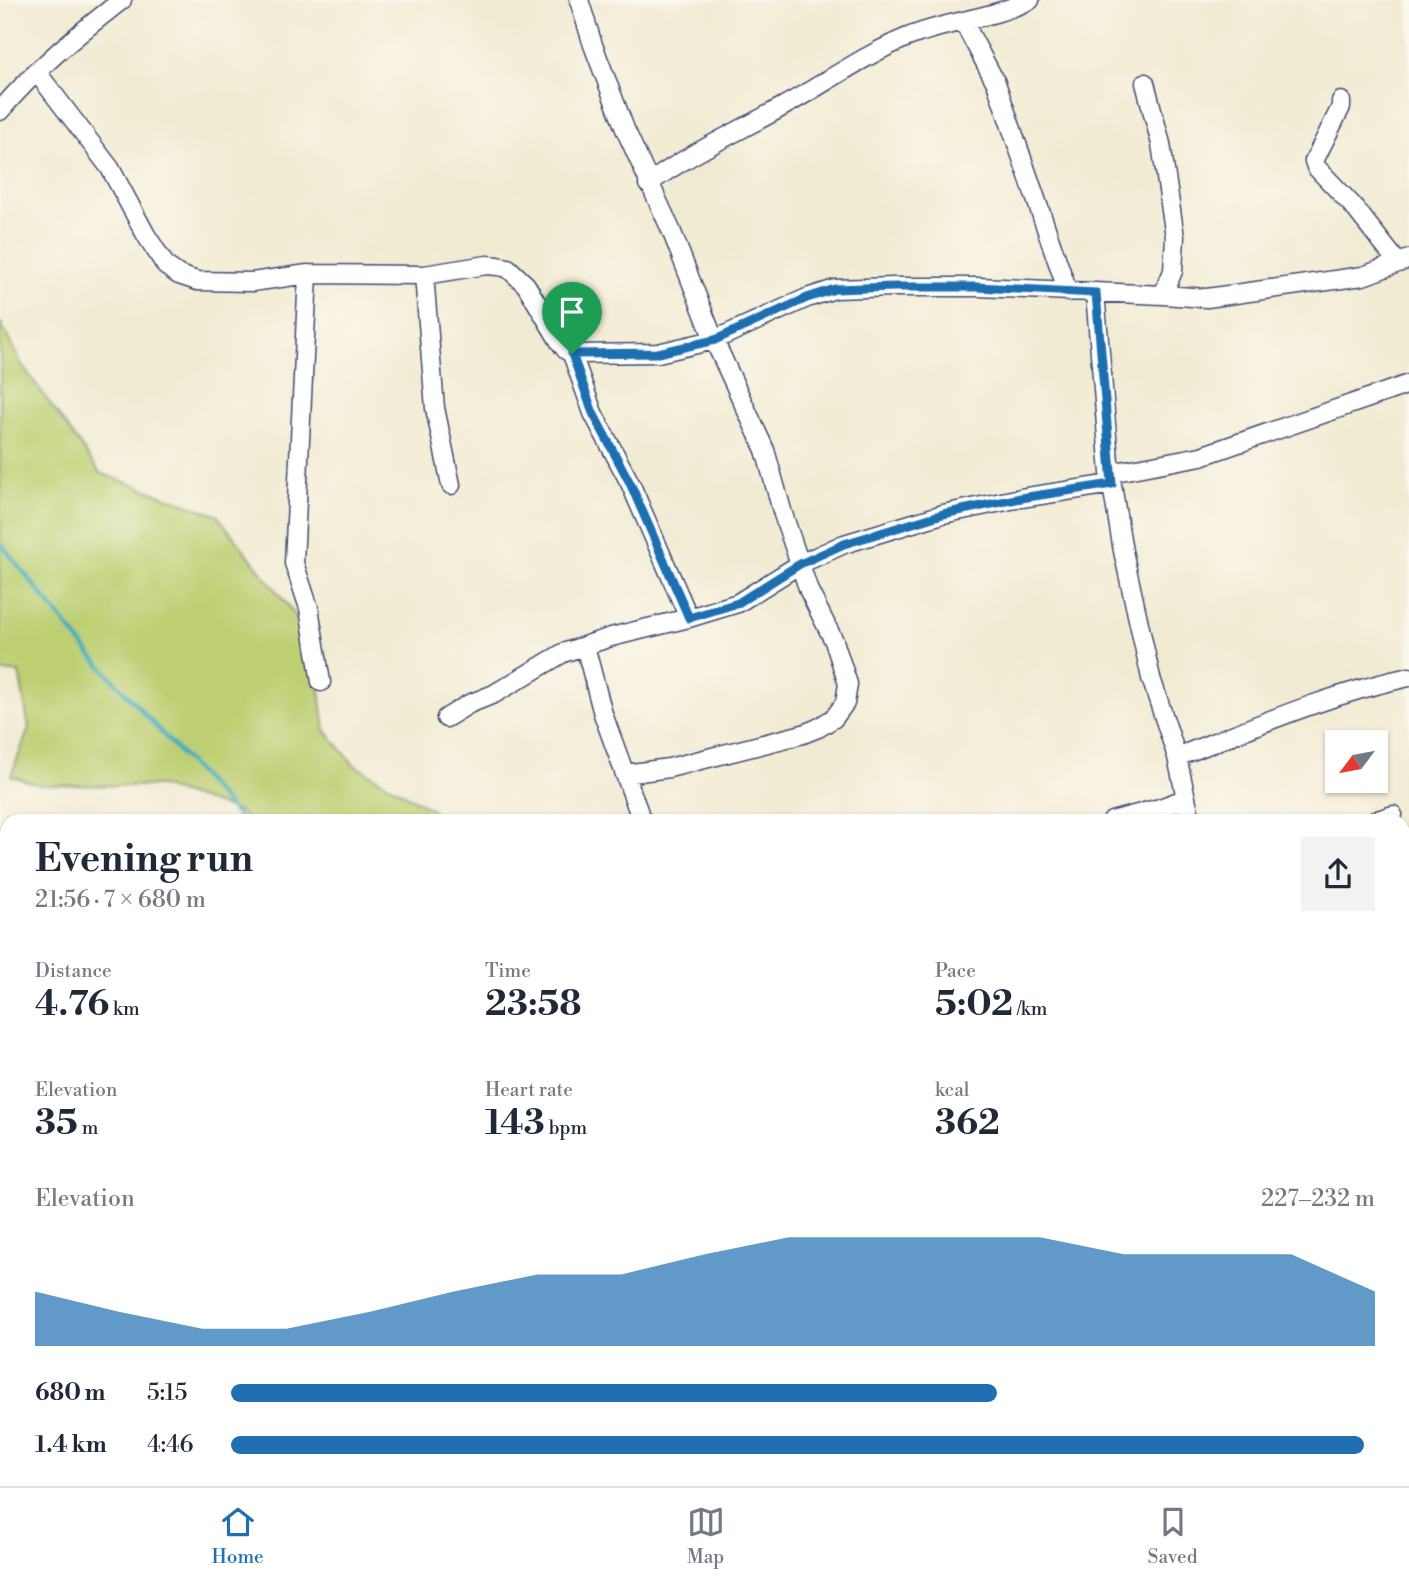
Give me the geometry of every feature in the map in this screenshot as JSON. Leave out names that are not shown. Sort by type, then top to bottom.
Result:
[{"type":"street","points":[[3,101],[71,40],[122,0]]},
{"type":"street","points":[[579,0],[620,117],[765,450],[809,591],[834,641],[848,684],[845,704],[834,718],[818,728],[669,768],[625,774]]},
{"type":"street","points":[[648,184],[668,169],[907,37],[942,25],[1010,9],[1030,0]]},
{"type":"street","points":[[962,21],[996,83],[1068,292]]},
{"type":"street","points":[[36,71],[110,168],[146,236],[166,266],[179,275],[197,281],[252,282],[307,274],[424,275],[486,265],[508,268],[526,285],[560,342],[572,354],[658,353],[715,340],[807,298],[835,289],[976,287],[1207,299],[1363,276],[1403,261],[1316,167],[1314,161],[1341,107],[1341,101]]},
{"type":"street","points":[[1145,83],[1161,144],[1175,237],[1173,271],[1163,295]]},
{"type":"street","points":[[307,274],[294,563],[309,607],[321,682]]},
{"type":"street","points":[[424,275],[435,408],[451,485]]},
{"type":"street","points":[[1096,293],[1111,478],[1123,551],[1151,678],[1177,757],[1189,814]]},
{"type":"street","points":[[572,354],[593,413],[630,483],[689,618]]},
{"type":"street","points":[[446,718],[469,704],[494,694],[563,653],[611,637],[738,603],[800,564],[844,544],[943,514],[1201,456],[1409,384]]},
{"type":"street","points":[[585,646],[603,714],[639,814]]},
{"type":"street","points":[[1177,757],[1285,714],[1370,685],[1409,677]]},
{"type":"street","points":[[1138,814],[1185,799]]},
{"type":"green space","points":[[0,322],[22,365],[100,473],[217,515],[313,638],[325,730],[354,765],[436,814],[242,814],[160,786],[41,785],[11,776],[29,728],[19,672],[0,672]]},
{"type":"waterway","points":[[0,543],[90,654],[236,814]]},
{"type":"route","points":[[976,287],[1096,293],[1112,484],[1021,498],[943,514],[844,544],[800,564],[738,603],[689,618],[630,483],[593,413],[572,354],[658,353],[715,340],[807,298],[835,289],[976,287]]}]
